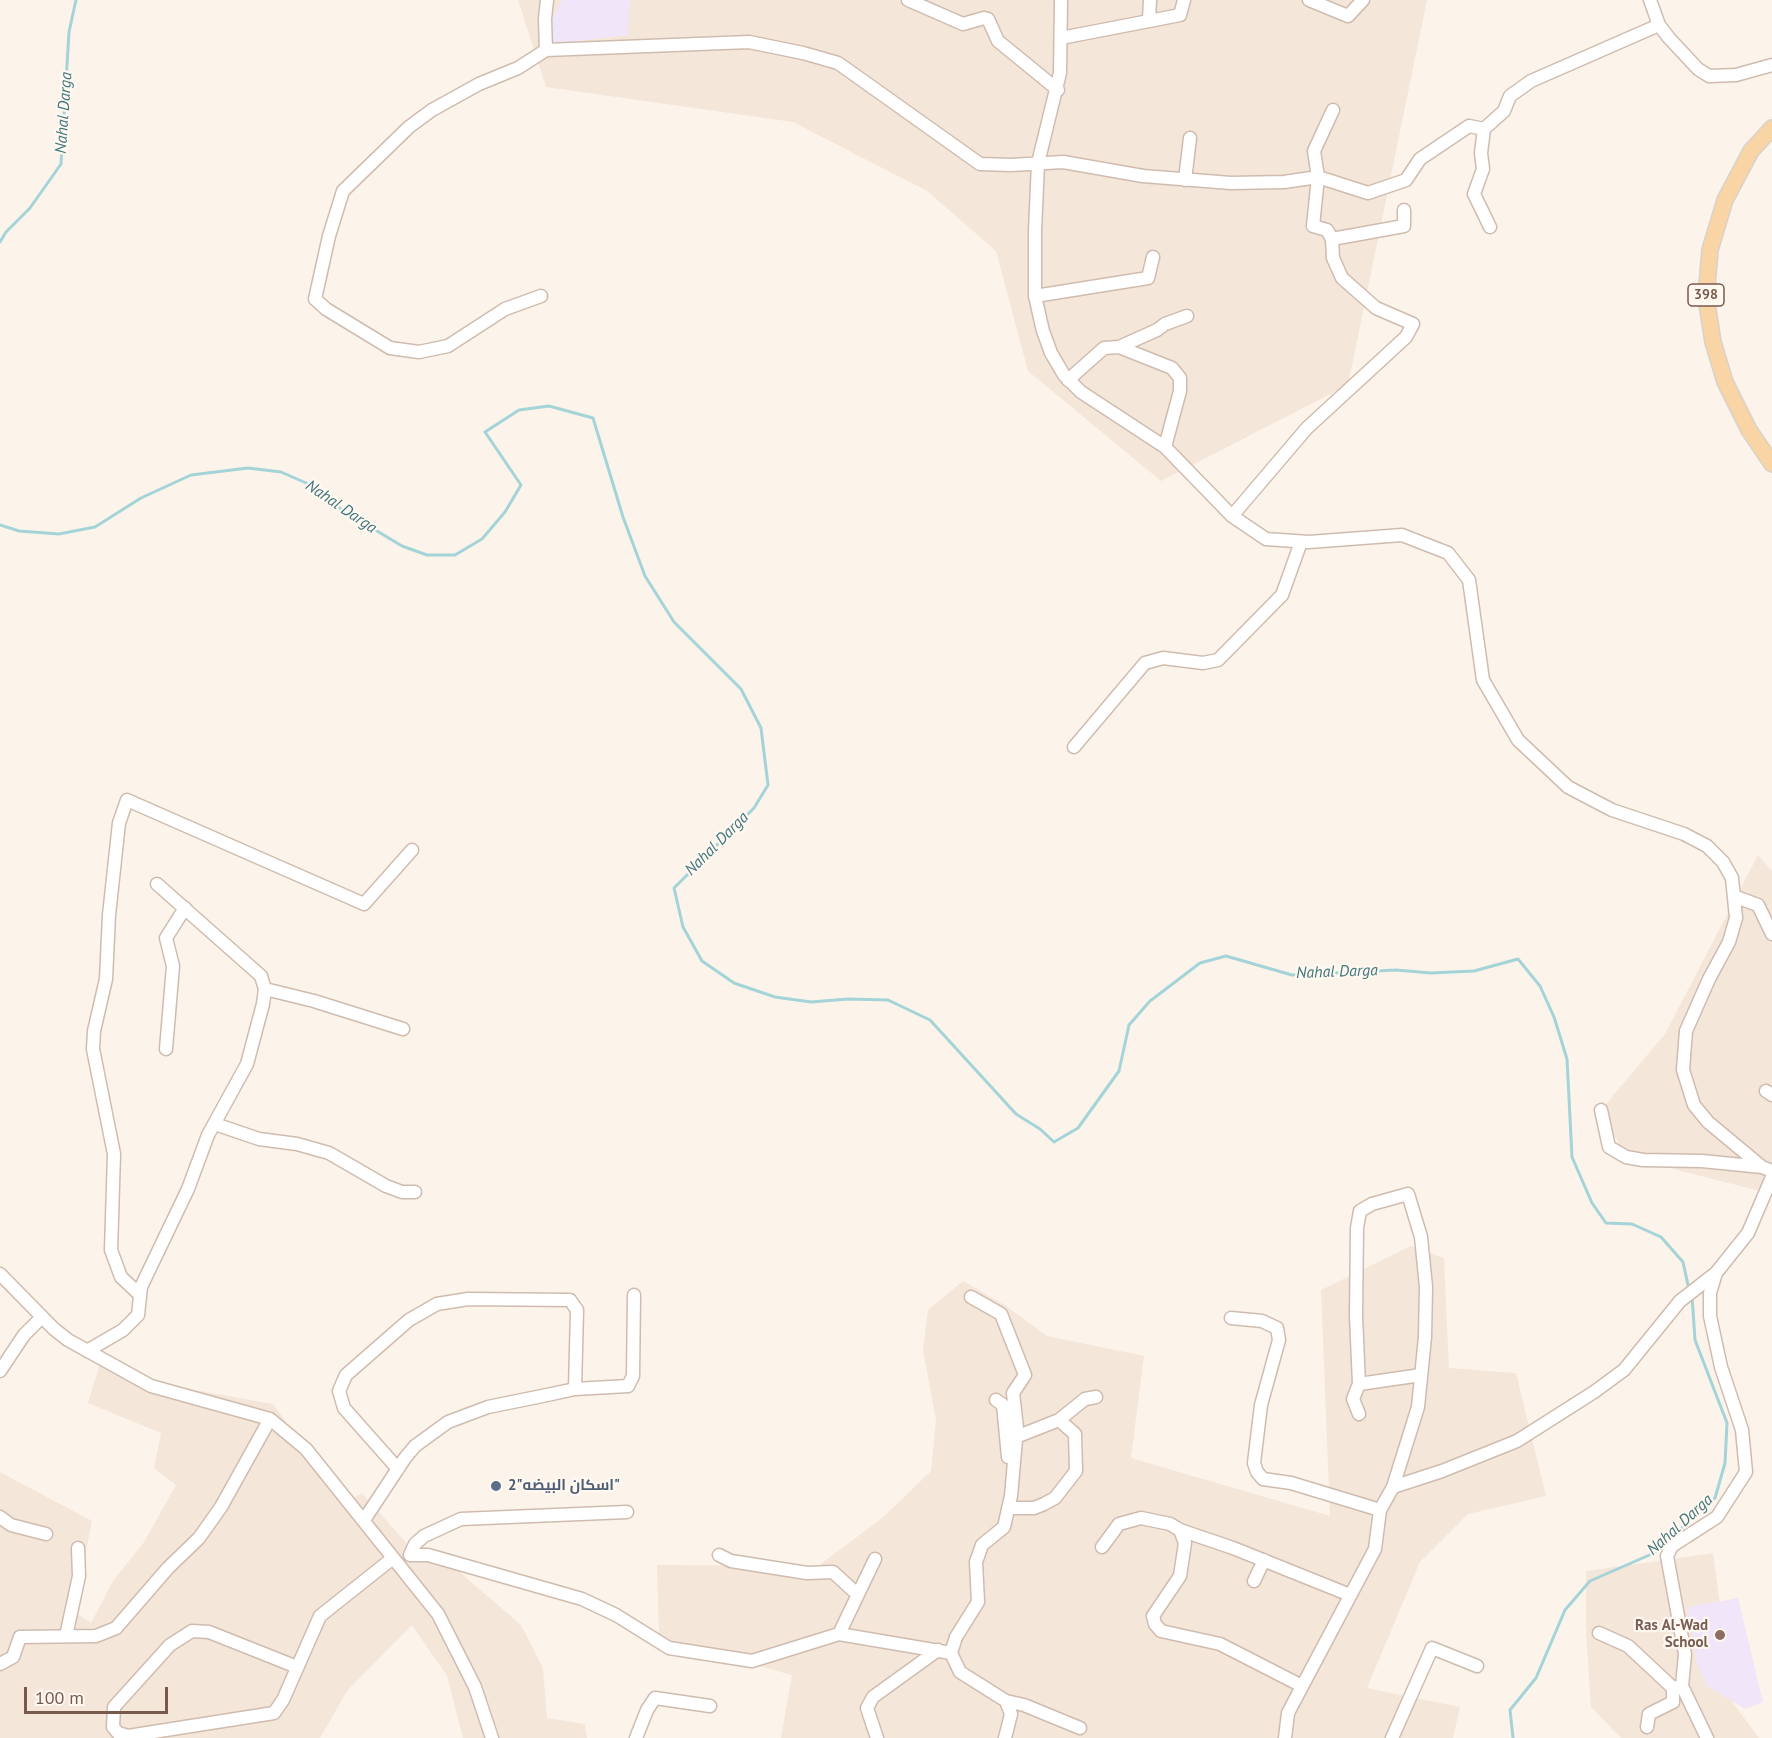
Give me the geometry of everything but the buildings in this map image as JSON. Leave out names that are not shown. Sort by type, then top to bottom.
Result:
[{"type":"main road","name":"398","points":[[1772,128],[1751,150],[1725,200],[1710,249],[1706,297],[1713,342],[1725,382],[1749,430],[1772,464]]},
{"type":"street","points":[[546,50],[544,19],[547,0]]},
{"type":"street","points":[[908,0],[963,24],[988,19],[998,41],[1058,90]]},
{"type":"street","points":[[1061,0],[1058,90],[1038,163],[1035,296],[1051,353],[1068,380],[1081,392],[1166,447],[1232,516],[1266,539],[1301,542],[1402,535],[1448,553],[1469,580],[1483,680],[1518,740],[1568,787],[1612,810],[1684,834],[1707,846],[1723,862],[1732,878],[1736,897],[1736,918],[1729,942],[1708,979],[1686,1030],[1683,1070],[1694,1105],[1708,1122],[1767,1169]]},
{"type":"street","points":[[1149,19],[1150,0]]},
{"type":"street","points":[[1061,38],[1149,19],[1180,15],[1185,0]]},
{"type":"street","points":[[1309,0],[1348,16],[1363,0]]},
{"type":"street","points":[[1650,0],[1659,25],[1698,69],[1709,76],[1736,75],[1772,64]]},
{"type":"street","points":[[1490,227],[1474,194],[1483,169],[1481,153],[1484,129],[1504,111],[1510,96],[1531,81],[1659,25]]},
{"type":"street","points":[[541,296],[505,309],[448,346],[419,352],[390,348],[326,309],[315,299],[343,191],[409,127],[432,110],[479,84],[518,68],[546,50],[749,42],[803,53],[838,63],[861,77],[973,161],[1001,165],[1063,162],[1132,174],[1231,183],[1284,182],[1318,177],[1368,193],[1406,180],[1420,159],[1468,126],[1484,129]]},
{"type":"street","points":[[1232,516],[1247,495],[1308,428],[1406,336],[1413,324],[1376,308],[1342,278],[1333,258],[1332,239],[1327,230],[1313,226],[1318,177],[1314,151],[1333,110]]},
{"type":"street","points":[[1185,180],[1190,138]]},
{"type":"street","points":[[1332,239],[1404,226],[1404,210]]},
{"type":"street","points":[[1035,296],[1148,279],[1153,257]]},
{"type":"street","points":[[1068,380],[1104,348],[1119,347],[1186,316]]},
{"type":"street","points":[[1119,347],[1172,368],[1180,378],[1166,447]]},
{"type":"street","points":[[1074,747],[1145,663],[1164,658],[1203,663],[1218,660],[1282,595],[1301,542]]},
{"type":"street","points":[[139,1294],[121,1277],[111,1250],[114,1154],[94,1068],[93,1049],[94,1031],[106,978],[109,915],[119,823],[127,800],[364,904],[412,850]]},
{"type":"street","points":[[87,1351],[132,1323],[140,1308],[139,1294],[144,1278],[189,1189],[203,1147],[247,1065],[260,1021],[265,989],[261,976],[157,884]]},
{"type":"street","points":[[1736,897],[1758,905],[1772,934]]},
{"type":"street","points":[[166,1048],[172,966],[166,938],[185,908]]},
{"type":"street","points":[[265,989],[314,1001],[403,1029]]},
{"type":"street","points":[[1600,1110],[1609,1147],[1626,1157],[1643,1160],[1702,1161],[1767,1169]]},
{"type":"street","points":[[215,1124],[259,1139],[297,1144],[329,1153],[386,1186],[402,1192],[415,1192]]},
{"type":"street","points":[[1393,1487],[1442,1471],[1517,1441],[1624,1370],[1680,1301],[1716,1273],[1748,1233],[1772,1177]]},
{"type":"street","points":[[1285,1738],[1288,1713],[1375,1549],[1380,1510],[1393,1487],[1418,1407],[1425,1337],[1426,1287],[1421,1237],[1408,1194],[1372,1204],[1360,1211],[1357,1228],[1356,1316],[1359,1384],[1353,1399],[1359,1414]]},
{"type":"street","points":[[1647,1727],[1649,1714],[1673,1702],[1685,1654],[1667,1556],[1672,1546],[1716,1517],[1746,1472],[1742,1430],[1721,1367],[1710,1316],[1710,1293],[1716,1273]]},
{"type":"street","points":[[0,1274],[42,1317],[68,1340],[87,1351],[151,1386],[270,1419],[306,1449],[438,1614],[475,1687],[492,1738]]},
{"type":"street","points":[[364,1520],[415,1446],[448,1422],[488,1407],[575,1389],[628,1386],[632,1382],[634,1294]]},
{"type":"street","points":[[971,1297],[1001,1314],[1025,1375],[1013,1393],[1016,1437],[1004,1527],[982,1545],[976,1562],[978,1602],[956,1637],[951,1653],[960,1672],[1006,1701],[1024,1705],[1080,1728]]},
{"type":"street","points":[[398,1469],[344,1408],[339,1390],[346,1375],[409,1320],[438,1304],[468,1299],[570,1300],[575,1304],[577,1310],[575,1389]]},
{"type":"street","points":[[0,1371],[24,1335],[42,1317]]},
{"type":"street","points":[[1231,1318],[1262,1321],[1278,1328],[1279,1341],[1261,1406],[1254,1463],[1257,1472],[1263,1479],[1291,1483],[1380,1510]]},
{"type":"street","points":[[1359,1384],[1421,1375]]},
{"type":"street","points":[[1016,1437],[1059,1420],[1085,1399],[1096,1397]]},
{"type":"street","points":[[996,1400],[1003,1405],[1008,1456],[1005,1484],[1009,1502]]},
{"type":"street","points":[[0,1664],[13,1657],[21,1637],[96,1636],[116,1628],[168,1568],[199,1538],[221,1507],[270,1419]]},
{"type":"street","points":[[1009,1502],[1034,1508],[1044,1504],[1055,1498],[1076,1472],[1075,1434],[1059,1420]]},
{"type":"street","points":[[627,1512],[461,1519],[424,1536],[415,1544],[410,1555],[428,1555],[582,1599],[616,1616],[669,1648],[752,1661],[839,1634],[951,1653]]},
{"type":"street","points":[[0,1517],[11,1525],[46,1534]]},
{"type":"street","points":[[1102,1547],[1119,1524],[1141,1518],[1170,1524],[1180,1530],[1264,1560],[1350,1595]]},
{"type":"street","points":[[1180,1530],[1185,1543],[1180,1576],[1154,1616],[1155,1624],[1161,1631],[1220,1644],[1302,1686]]},
{"type":"street","points":[[66,1636],[79,1576],[78,1548]]},
{"type":"street","points":[[719,1555],[731,1561],[807,1573],[832,1572],[857,1594]]},
{"type":"street","points":[[297,1667],[209,1632],[192,1631],[170,1645],[114,1707],[111,1735],[128,1736],[270,1714],[277,1711],[283,1700],[320,1616],[393,1558]]},
{"type":"street","points":[[839,1634],[875,1558]]},
{"type":"street","points":[[1254,1581],[1264,1560]]},
{"type":"street","points":[[1599,1633],[1628,1646],[1678,1687],[1707,1738]]},
{"type":"street","points":[[1392,1738],[1432,1648],[1476,1666]]},
{"type":"street","points":[[877,1738],[867,1708],[873,1697],[938,1650]]},
{"type":"street","points":[[636,1738],[647,1710],[655,1698],[710,1706]]},
{"type":"street","points":[[1005,1738],[1011,1714],[1006,1701]]},
{"type":"shaded area","points":[[518,0],[1427,0],[1348,385],[1161,481],[1028,371],[996,251],[927,191],[793,122],[546,87]]},
{"type":"shaded area","points":[[562,0],[630,0],[628,35],[551,44],[552,18]]},
{"type":"shaded area","points":[[1758,855],[1772,871],[1772,1194],[1626,1157],[1601,1110],[1665,1034]]},
{"type":"shaded area","points":[[1411,1246],[1444,1258],[1449,1368],[1516,1373],[1546,1496],[1468,1514],[1420,1562],[1367,1688],[1460,1707],[1453,1738],[781,1738],[792,1675],[659,1639],[657,1565],[818,1566],[881,1519],[931,1471],[936,1420],[923,1350],[928,1310],[963,1281],[1006,1306],[1047,1336],[1144,1356],[1131,1458],[1330,1516],[1321,1290]]},
{"type":"shaded area","points":[[100,1364],[178,1387],[273,1404],[345,1503],[362,1493],[408,1545],[456,1569],[521,1625],[543,1668],[547,1718],[585,1724],[587,1738],[463,1738],[447,1676],[412,1625],[347,1691],[320,1738],[0,1738],[0,1472],[92,1521],[74,1611],[91,1623],[113,1581],[144,1542],[176,1485],[154,1468],[161,1433],[88,1403]]},
{"type":"shaded area","points":[[1713,1553],[1733,1703],[1759,1738],[1621,1738],[1591,1707],[1586,1631],[1586,1571]]},
{"type":"shaded area","name":"Ras Al-Wad School","points":[[1738,1598],[1763,1702],[1745,1709],[1707,1686],[1697,1664],[1687,1607]]},
{"type":"waterway","name":"Nahal Darga","points":[[0,242],[6,232],[30,208],[61,164],[69,32],[76,0]]},
{"type":"waterway","name":"Nahal Darga","points":[[0,525],[19,531],[59,534],[95,527],[141,498],[191,475],[248,468],[281,472],[313,486],[342,510],[402,546],[427,555],[455,555],[482,539],[505,512],[521,485],[485,432],[519,410],[549,406],[593,418],[623,517],[645,576],[674,622],[741,689],[761,728],[768,785],[754,808],[674,888],[683,927],[702,961],[734,983],[775,997],[811,1002],[848,999],[888,1000],[930,1020],[1016,1114],[1040,1129],[1054,1142],[1078,1128],[1119,1071],[1129,1025],[1150,1001],[1200,963],[1226,956],[1292,975],[1396,970],[1431,973],[1474,971],[1518,959],[1540,986],[1554,1017],[1567,1059],[1572,1157],[1592,1203],[1606,1223],[1632,1224],[1661,1237],[1683,1262],[1688,1285]]},
{"type":"waterway","name":"Nahal Darga","points":[[1513,1738],[1510,1710],[1536,1678],[1565,1610],[1590,1581],[1654,1553],[1715,1498],[1725,1463],[1727,1423],[1695,1340],[1692,1296]]},
{"type":"place","name":"اسكان البيضه\"2\"","points":[[496,1486]]},
{"type":"place","name":"Ras Al-Wad School","points":[[1720,1635]]}]
